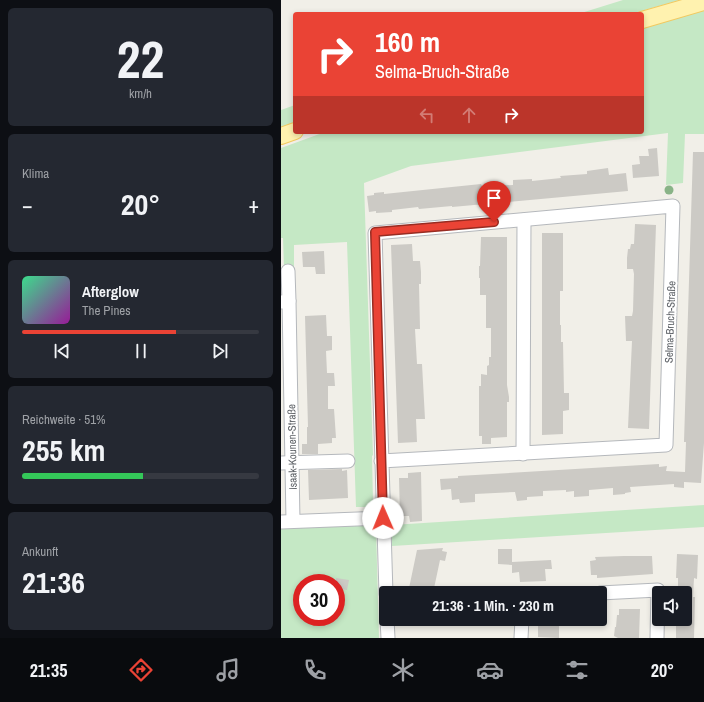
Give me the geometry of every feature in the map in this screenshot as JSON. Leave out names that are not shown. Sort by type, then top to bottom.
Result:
[{"type":"main road","points":[[644,19],[704,2]]},
{"type":"main road","points":[[281,136],[293,132]]},
{"type":"street","name":"Selma-Bruch-Straße","points":[[673,206],[666,445],[381,461],[375,232],[524,220],[673,206]]},
{"type":"street","points":[[523,454],[524,220]]},
{"type":"street","name":"Isaak-Kounen-Straße","points":[[288,271],[285,302],[287,521],[383,518]]},
{"type":"street","points":[[287,463],[348,461]]},
{"type":"street","points":[[381,461],[386,586]]},
{"type":"street","points":[[607,593],[658,590],[657,638]]},
{"type":"street","points":[[387,626],[388,638]]},
{"type":"street","points":[[521,638],[522,626]]},
{"type":"green space","points":[[623,0],[680,0],[638,12],[584,12]]},
{"type":"green space","points":[[704,10],[704,134],[685,134],[683,183],[666,185],[668,133],[411,166],[364,183],[373,455],[373,502],[368,507],[356,507],[347,242],[294,245],[294,267],[284,268],[283,238],[281,238],[281,148],[320,134],[644,134],[644,27]]},
{"type":"green space","points":[[293,106],[293,125],[281,129],[281,110]]},
{"type":"green space","points":[[704,505],[704,527],[392,546],[392,525]]},
{"type":"green space","points":[[373,525],[376,528],[379,638],[281,638],[281,528]]},
{"type":"building","points":[[657,148],[659,176],[633,178],[632,165],[640,164],[639,156],[649,156],[648,149]]},
{"type":"building","points":[[693,152],[704,152],[704,443],[701,483],[684,482],[684,488],[674,487],[674,484],[630,487],[631,492],[613,495],[613,488],[589,490],[589,496],[574,497],[574,491],[566,492],[566,490],[543,491],[543,496],[527,497],[527,500],[517,501],[515,492],[475,494],[475,502],[460,503],[459,499],[452,500],[451,489],[441,490],[440,479],[458,478],[458,476],[659,464],[659,467],[667,466],[666,471],[685,472],[686,442],[684,442]]},
{"type":"building","points":[[608,168],[609,175],[626,173],[628,191],[452,207],[419,209],[418,207],[392,210],[392,212],[369,212],[367,196],[374,195],[374,193],[384,192],[384,194],[481,184],[482,186],[513,185],[513,180],[532,179],[532,181],[561,178],[560,176],[587,174],[587,171]]},
{"type":"building","points":[[635,224],[656,225],[649,429],[628,428],[632,341],[626,341],[625,316],[632,316],[633,311],[634,274],[633,269],[627,269],[627,258],[628,249],[630,249],[631,244],[634,244]]},
{"type":"building","points":[[542,233],[563,233],[563,291],[560,291],[560,325],[561,342],[563,342],[564,393],[569,393],[569,410],[563,411],[563,434],[542,435]]},
{"type":"building","points":[[481,237],[507,237],[507,385],[509,402],[507,402],[507,437],[491,438],[491,444],[482,444],[482,436],[479,436],[479,386],[481,386],[481,374],[487,375],[489,357],[491,357],[491,328],[486,328],[486,295],[480,295],[479,266]]},
{"type":"building","points":[[412,244],[413,261],[420,261],[421,272],[421,284],[419,284],[420,329],[415,329],[417,364],[422,364],[425,419],[416,419],[417,442],[398,443],[391,245]]},
{"type":"building","points":[[324,251],[325,274],[316,274],[315,267],[303,267],[302,252]]},
{"type":"building","points":[[326,315],[327,336],[332,336],[332,350],[326,351],[327,373],[334,373],[335,386],[328,386],[328,409],[334,409],[336,438],[332,438],[332,443],[318,444],[318,454],[302,454],[302,444],[307,444],[308,427],[305,316]]},
{"type":"building","points":[[342,469],[342,471],[347,470],[348,498],[309,500],[308,470]]},
{"type":"building","points":[[421,472],[422,521],[410,522],[409,516],[400,516],[399,478],[408,478],[408,473]]},
{"type":"building","points":[[443,548],[442,551],[447,552],[445,561],[440,560],[434,586],[409,586],[417,550]]},
{"type":"building","points":[[498,549],[512,549],[512,565],[498,564]]},
{"type":"building","points":[[677,554],[698,555],[697,579],[694,578],[693,597],[695,597],[694,638],[676,638],[676,626],[692,626],[692,586],[678,586],[678,578],[676,578]]},
{"type":"building","points":[[652,556],[653,574],[597,578],[597,575],[591,575],[590,561],[596,560],[595,557]]},
{"type":"building","points":[[551,560],[552,569],[545,569],[546,581],[520,582],[519,572],[512,573],[512,562]]},
{"type":"building","points":[[345,579],[349,580],[347,590],[345,590]]},
{"type":"building","points":[[619,609],[640,609],[639,638],[618,638],[614,636]]},
{"type":"building","points":[[538,626],[559,626],[559,638],[538,637]]},
{"type":"route","points":[[383,518],[375,232],[494,222]]}]
